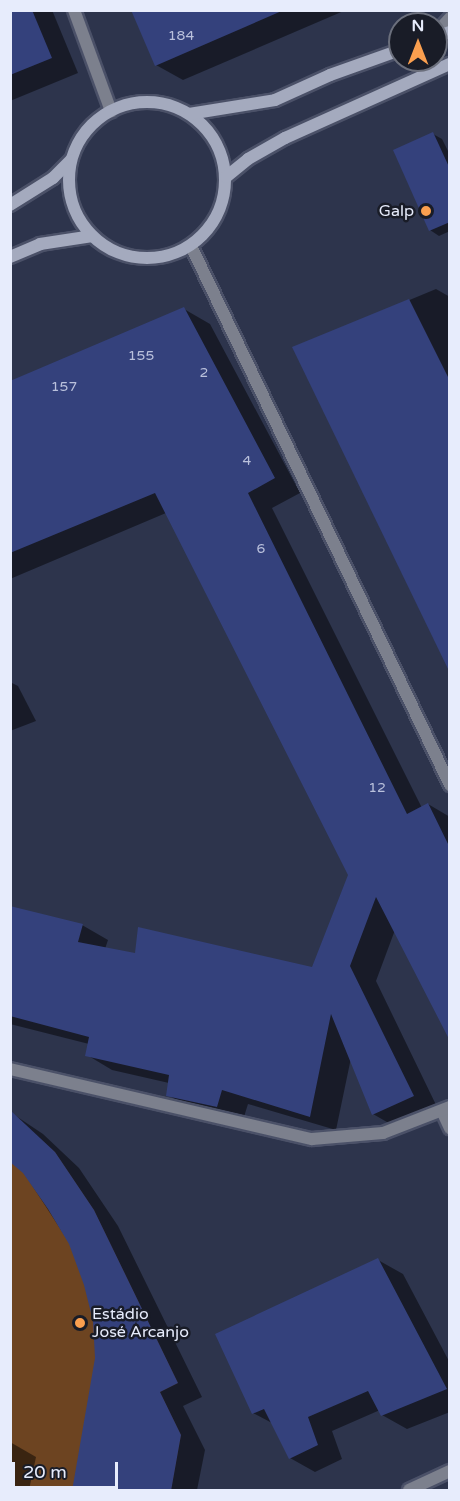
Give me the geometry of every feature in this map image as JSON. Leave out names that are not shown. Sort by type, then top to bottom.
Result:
[{"type":"main road","points":[[189,114],[276,100],[330,75],[388,54]]},
{"type":"main road","points":[[226,177],[248,159],[294,133],[450,64]]},
{"type":"main road","points":[[10,205],[53,178],[71,160],[87,132],[111,111],[137,102],[164,104],[189,114],[208,130],[220,152],[226,177],[222,204],[210,227],[191,246],[165,256],[142,258],[122,254],[92,236],[83,225],[73,205],[69,183],[71,160]]},
{"type":"main road","points":[[10,257],[40,244],[92,236]]},
{"type":"street","points":[[74,10],[111,111]]},
{"type":"street","points":[[191,246],[450,785]]},
{"type":"street","points":[[10,1069],[312,1139],[383,1133],[446,1109],[450,1128]]},
{"type":"street","points":[[409,1491],[450,1471]]},
{"type":"shaded area","name":"Estádio José Arcanjo","points":[[10,1113],[55,1152],[94,1210],[178,1383],[160,1392],[181,1435],[171,1490],[11,1490]]},
{"type":"building","points":[[10,10],[32,10],[52,58],[10,75]]},
{"type":"building","points":[[131,10],[284,10],[155,66]]},
{"type":"building","points":[[433,132],[450,169],[450,222],[429,231],[393,150]]},
{"type":"building","points":[[409,299],[450,381],[450,673],[292,347]]},
{"type":"building","points":[[184,307],[275,478],[248,493],[407,814],[428,803],[450,848],[450,1041],[376,897],[350,966],[414,1096],[372,1115],[331,1014],[310,1117],[222,1090],[217,1107],[166,1096],[169,1075],[85,1056],[89,1037],[10,1016],[10,906],[83,924],[78,942],[135,953],[138,927],[312,967],[348,875],[155,493],[10,553],[10,381]]},
{"type":"building","points":[[10,1110],[55,1152],[94,1210],[178,1383],[160,1392],[181,1435],[171,1491],[72,1491],[95,1358],[93,1321],[84,1285],[69,1244],[23,1173],[10,1162]]},
{"type":"building","points":[[378,1258],[447,1389],[381,1416],[368,1391],[308,1417],[318,1445],[289,1459],[264,1409],[252,1414],[215,1334]]},
{"type":"place","name":"Galp","points":[[426,211]]},
{"type":"place","name":"Estádio José Arcanjo","points":[[80,1323]]}]
